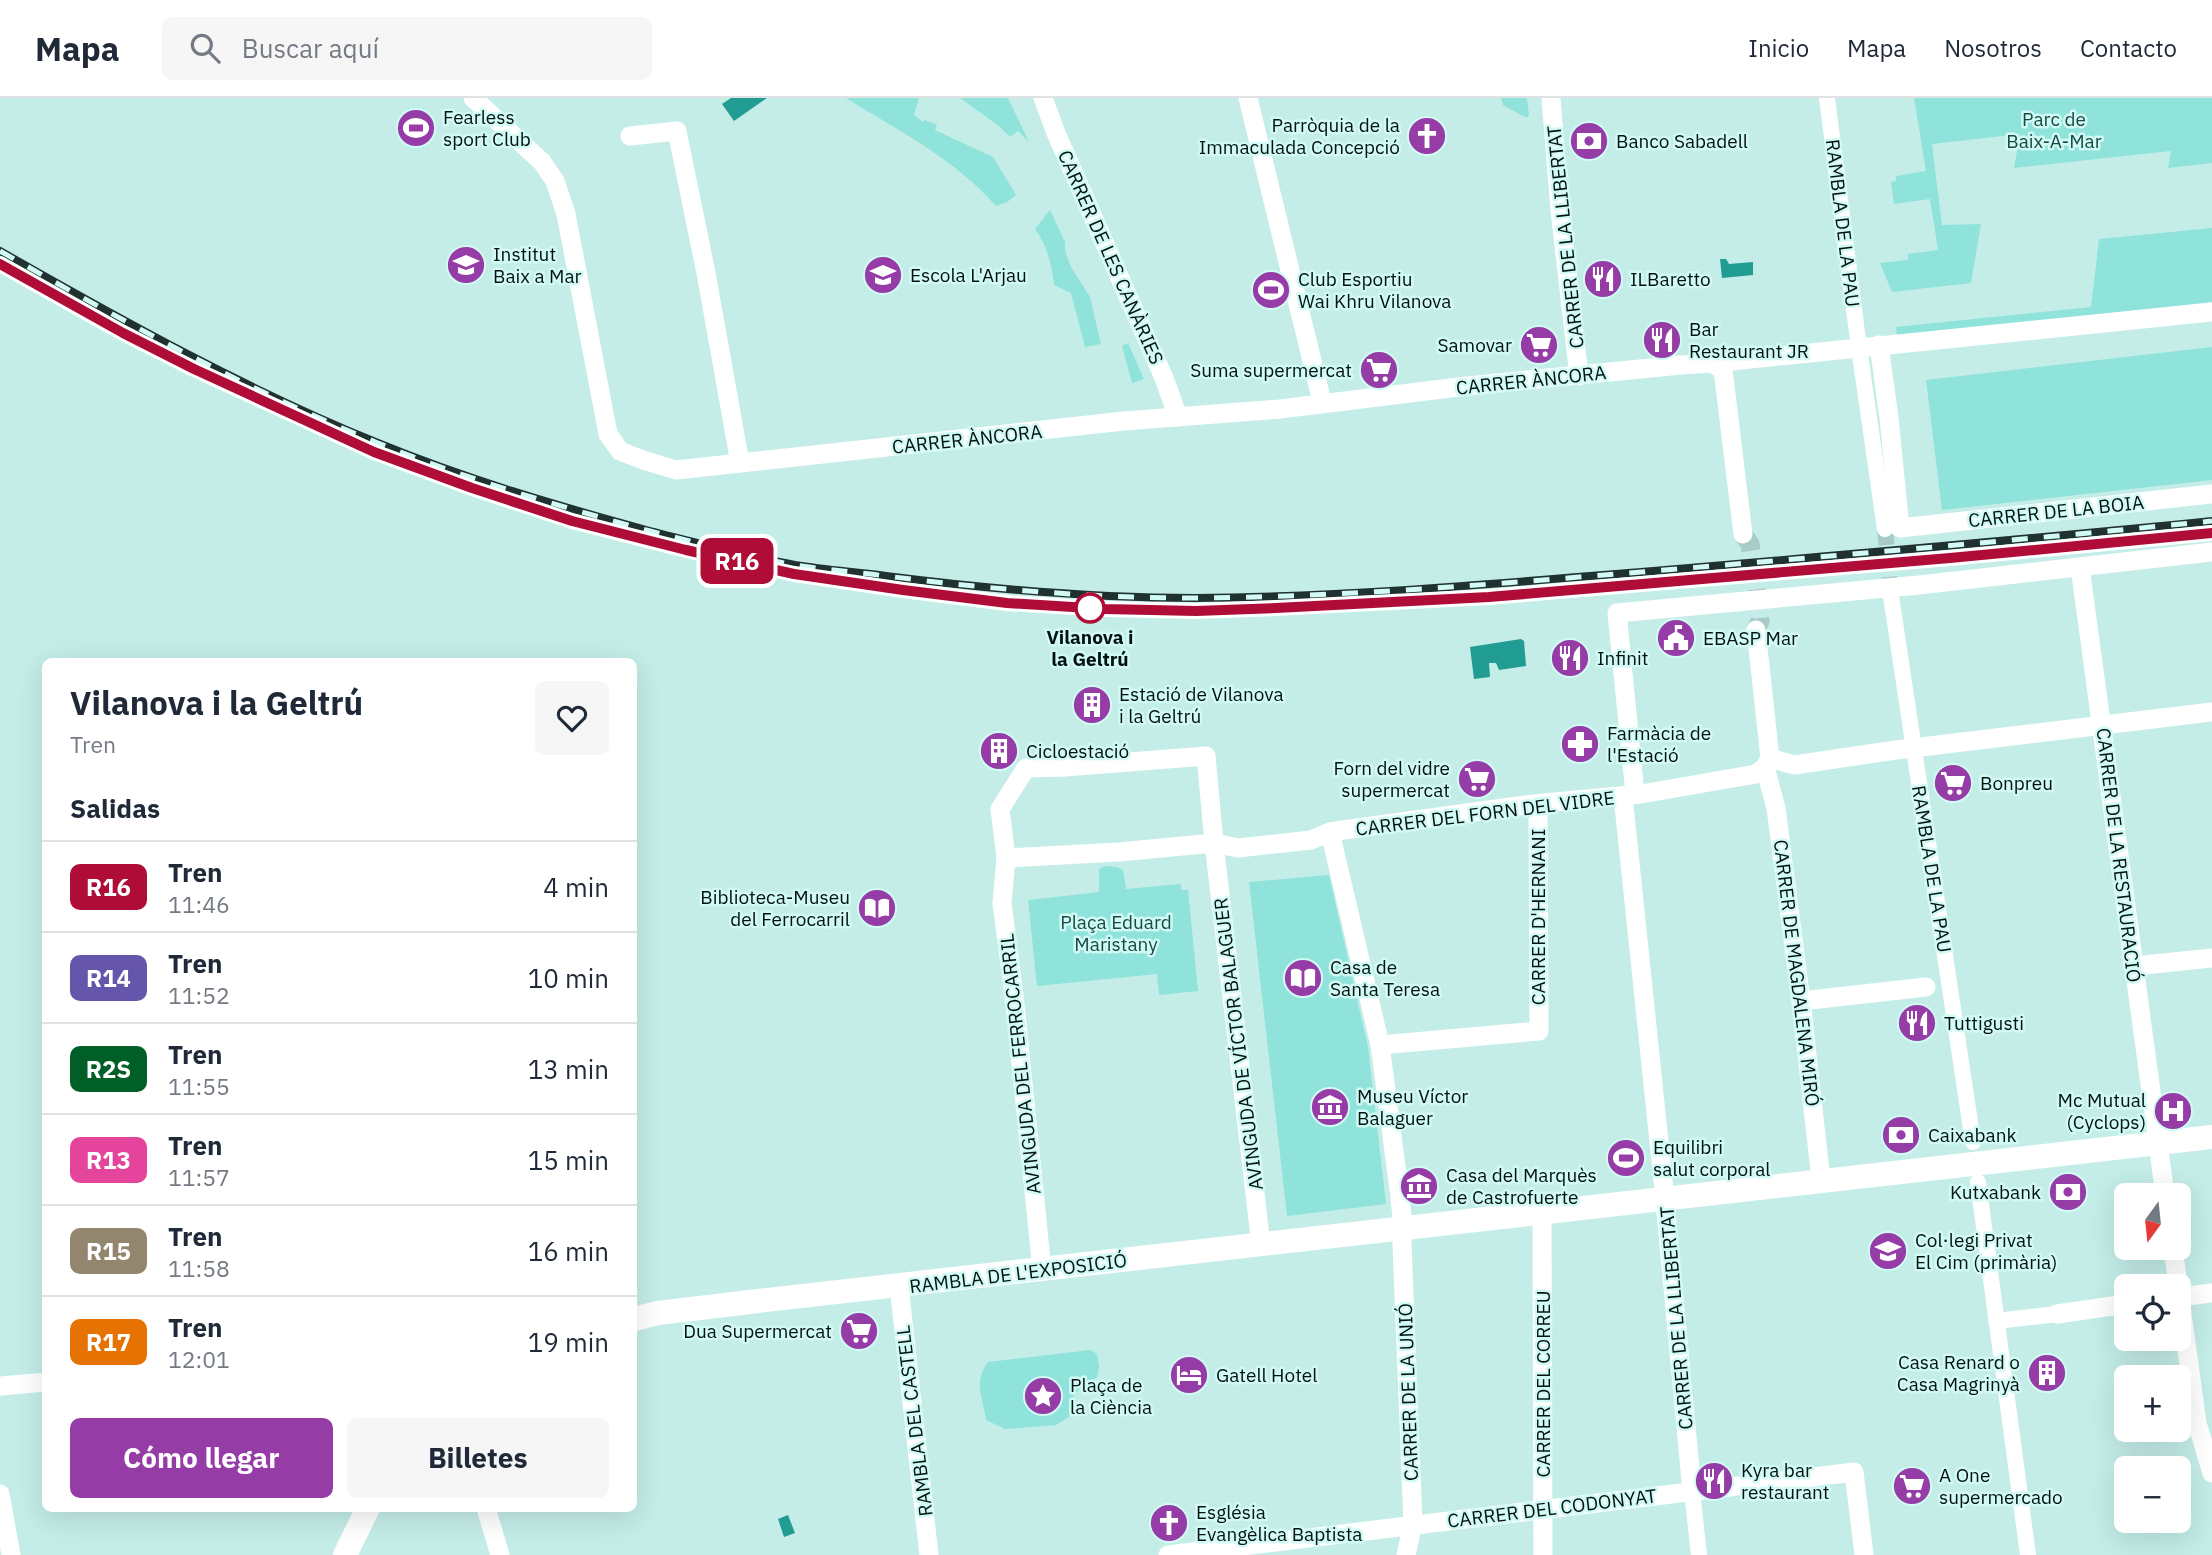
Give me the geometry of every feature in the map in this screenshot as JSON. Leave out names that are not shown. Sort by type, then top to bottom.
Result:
[{"type":"street","name":"CARRER ÀNCORA","points":[[473,98],[542,162],[555,181],[566,214],[608,433],[620,451],[676,470],[1124,421],[1280,409],[1322,402],[1579,376],[1722,365],[1859,348]]},
{"type":"street","name":"CARRER DE LES CANÀRIES","points":[[1043,98],[1164,378],[1178,417]]},
{"type":"street","points":[[1248,98],[1322,402]]},
{"type":"street","name":"CARRER DE LA LLIBERTAT","points":[[1551,98],[1560,210],[1579,376]]},
{"type":"street","name":"RAMBLA DE LA PAU","points":[[1827,98],[1859,348],[1892,528]]},
{"type":"street","points":[[630,136],[677,131],[740,463]]},
{"type":"street","points":[[1859,348],[2212,312]]},
{"type":"street","points":[[1879,345],[1889,418],[1892,528]]},
{"type":"street","points":[[1722,365],[1743,534]]},
{"type":"street","name":"CARRER DE LA BOIA","points":[[1892,528],[2212,494]]},
{"type":"street","points":[[2081,567],[2212,552]]},
{"type":"street","name":"CARRER DE LA LLIBERTAT","points":[[1699,1555],[1627,793],[1617,613],[2081,567]]},
{"type":"street","name":"CARRER DE LA RESTAURACIÓ","points":[[2081,567],[2163,1183]]},
{"type":"street","name":"RAMBLA DE LA PAU","points":[[1891,596],[1975,1163],[2028,1555]]},
{"type":"street","name":"CARRER DE MAGDALENA MIRÓ","points":[[1756,630],[1764,766],[1774,796],[1821,1180]]},
{"type":"street","name":"CARRER DEL FORN DEL VIDRE","points":[[1214,843],[1238,848],[1311,840],[1330,832],[1627,793],[1764,766],[1794,765],[2212,712]]},
{"type":"street","points":[[1206,755],[1214,843],[1006,858],[1000,809],[1026,768],[1206,755]]},
{"type":"street","name":"CARRER D'HERNANI","points":[[1380,1045],[1539,1031],[1538,804]]},
{"type":"street","name":"CARRER DE LA UNIÓ","points":[[1330,832],[1380,1045],[1403,1229],[1412,1524],[1406,1555]]},
{"type":"street","name":"AVINGUDA DE VÍCTOR BALAGUER","points":[[1214,843],[1261,1245]]},
{"type":"street","name":"AVINGUDA DEL FERROCARRIL","points":[[1006,858],[1002,903],[1042,1270]]},
{"type":"street","points":[[2134,966],[2212,958]]},
{"type":"street","points":[[1801,1001],[1926,987]]},
{"type":"street","name":"RAMBLA DE L'EXPOSICIÓ","points":[[637,1318],[679,1311],[2212,1137]]},
{"type":"street","name":"CARRER DEL CORREU","points":[[1542,1213],[1543,1555]]},
{"type":"street","name":"RAMBLA DEL CASTELL","points":[[899,1286],[929,1555]]},
{"type":"street","points":[[2191,1296],[2212,1293]]},
{"type":"street","points":[[1996,1321],[2114,1306]]},
{"type":"street","points":[[2190,1351],[2212,1473]]},
{"type":"street","points":[[0,1386],[42,1381]]},
{"type":"street","name":"CARRER DEL CODONYAT","points":[[1168,1555],[1854,1472],[1864,1555]]},
{"type":"street","points":[[0,1494],[11,1555]]},
{"type":"street","points":[[345,1555],[366,1512]]},
{"type":"street","points":[[487,1512],[500,1555]]},
{"type":"green space","points":[[846,98],[919,98],[914,115],[923,122],[925,120],[937,125],[935,130],[993,157],[1016,195],[996,206],[980,189],[944,160]]},
{"type":"green space","points":[[960,98],[1008,98],[1029,142],[1018,131],[1010,137]]},
{"type":"green space","points":[[1501,98],[1527,98],[1527,118],[1503,105]]},
{"type":"green space","name":"Parc de Baix-A-Mar","points":[[1914,98],[2212,98],[2212,163],[2168,168],[2171,151],[2014,168],[2020,134],[1932,144],[1942,225],[1981,224],[1971,283],[1892,292],[1880,263],[1908,260],[1908,254],[1938,250],[1930,199],[1894,204],[1891,182],[1896,181],[1896,176],[1926,171]]},
{"type":"green space","points":[[1050,210],[1065,242],[1065,251],[1071,267],[1090,297],[1101,344],[1085,347],[1071,293],[1054,285],[1048,256],[1035,229]]},
{"type":"green space","points":[[2212,228],[2212,302],[1897,336],[1896,327],[2091,307],[2099,239]]},
{"type":"green space","points":[[1128,343],[1144,379],[1132,383],[1122,346]]},
{"type":"green space","points":[[2212,347],[2212,480],[1942,510],[1926,380]]},
{"type":"green space","name":"Plaça Eduard Maristany","points":[[1105,866],[1123,870],[1126,889],[1181,884],[1181,890],[1188,890],[1198,991],[1159,995],[1157,974],[1037,986],[1028,900],[1099,892],[1099,869]]},
{"type":"green space","points":[[1329,875],[1368,1047],[1386,1204],[1287,1216],[1249,882]]},
{"type":"green space","points":[[1090,1350],[1097,1354],[1097,1377],[1076,1392],[1071,1402],[1069,1417],[1056,1425],[1005,1429],[986,1420],[980,1383],[983,1369],[988,1362]]},
{"type":"shaded area","points":[[731,98],[767,98],[734,121],[722,104]]},
{"type":"shaded area","points":[[1720,259],[1726,259],[1729,264],[1753,262],[1753,275],[1722,278]]},
{"type":"shaded area","points":[[1521,639],[1524,641],[1526,666],[1499,670],[1496,663],[1489,663],[1490,677],[1474,679],[1470,647]]},
{"type":"shaded area","points":[[788,1515],[795,1533],[784,1537],[778,1519]]},
{"type":"tunnel","points":[[1885,529],[1891,596]]},
{"type":"tunnel","points":[[1743,534],[1750,544],[1755,577],[1760,621],[1756,630]]},
{"type":"railway","points":[[0,251],[139,329],[233,377],[329,422],[411,456],[512,491],[616,522],[741,553],[818,568],[1040,592],[1156,598],[1307,595],[1641,572],[2212,521]]},
{"type":"railway","points":[[0,264],[142,343]]},
{"type":"railway","points":[[505,499],[629,536]]},
{"type":"railway","points":[[803,576],[1007,603],[1196,611],[1489,597],[2212,533]]},
{"type":"train","name":"R16","points":[[0,264],[123,333],[194,369],[374,452],[472,488],[572,521],[794,574],[1007,603],[1196,611],[1489,597],[2212,533]]},
{"type":"place","name":"Fearless sport Club","points":[[416,128]]},
{"type":"place","name":"Parròquia de la Immaculada Concepció","points":[[1427,136]]},
{"type":"place","name":"Banco Sabadell","points":[[1589,141]]},
{"type":"place","name":"Institut Baix a Mar","points":[[466,265]]},
{"type":"place","name":"Escola L'Arjau","points":[[883,275]]},
{"type":"place","name":"ILBaretto","points":[[1603,279]]},
{"type":"place","name":"Club Esportiu Wai Khru Vilanova","points":[[1271,290]]},
{"type":"place","name":"Bar Restaurant JR","points":[[1662,340]]},
{"type":"place","name":"Samovar","points":[[1539,345]]},
{"type":"place","name":"Suma supermercat","points":[[1379,370]]},
{"type":"place","name":"Vilanova i la Geltrú","points":[[1090,608]]},
{"type":"place","name":"EBASP Mar","points":[[1676,638]]},
{"type":"place","name":"Infinit","points":[[1570,658]]},
{"type":"place","name":"Estació de Vilanova i la Geltrú","points":[[1092,705]]},
{"type":"place","name":"Farmàcia de l'Estació","points":[[1580,744]]},
{"type":"place","name":"Cicloestació","points":[[999,751]]},
{"type":"place","name":"Forn del vidre supermercat","points":[[1477,779]]},
{"type":"place","name":"Bonpreu","points":[[1953,783]]},
{"type":"place","name":"Biblioteca-Museu del Ferrocarril","points":[[877,908]]},
{"type":"place","name":"Casa de Santa Teresa","points":[[1303,978]]},
{"type":"place","name":"Tuttigusti","points":[[1917,1023]]},
{"type":"place","name":"Museu Víctor Balaguer","points":[[1330,1107]]},
{"type":"place","name":"Mc Mutual (Cyclops)","points":[[2173,1111]]},
{"type":"place","name":"Caixabank","points":[[1901,1135]]},
{"type":"place","name":"Equilibri salut corporal","points":[[1626,1158]]},
{"type":"place","name":"Casa del Marquès de Castrofuerte","points":[[1419,1186]]},
{"type":"place","name":"Kutxabank","points":[[2068,1192]]},
{"type":"place","name":"Col·legi Privat El Cim (primària)","points":[[1888,1251]]},
{"type":"place","name":"Dua Supermercat","points":[[859,1331]]},
{"type":"place","name":"Casa Renard o Casa Magrinyà","points":[[2047,1373]]},
{"type":"place","name":"Gatell Hotel","points":[[1189,1375]]},
{"type":"place","name":"Plaça de la Ciència","points":[[1043,1396]]},
{"type":"place","name":"Kyra bar restaurant","points":[[1714,1481]]},
{"type":"place","name":"A One supermercado","points":[[1912,1486]]},
{"type":"place","name":"Església Evangèlica Baptista","points":[[1169,1523]]}]
